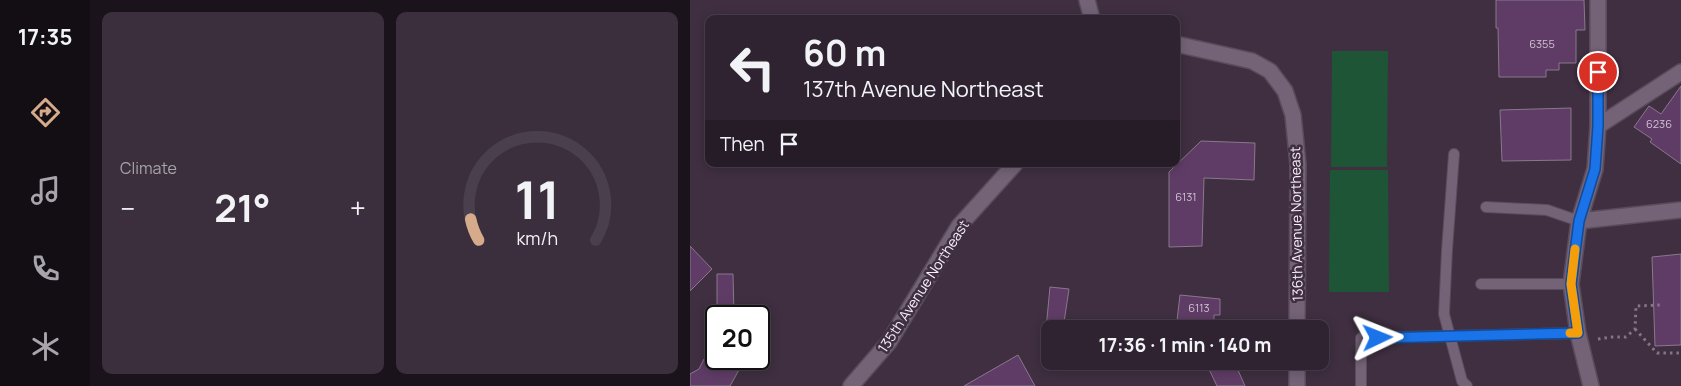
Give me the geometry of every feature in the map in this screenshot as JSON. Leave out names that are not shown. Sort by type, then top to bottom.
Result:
[{"type":"street","points":[[1087,0],[1091,15]]},
{"type":"street","points":[[1591,386],[1579,337],[1571,284],[1579,221],[1595,169],[1598,126],[1598,0]]},
{"type":"street","name":"136th Avenue Northeast","points":[[1180,45],[1252,62],[1270,71],[1284,91],[1293,115],[1298,164],[1297,320]]},
{"type":"street","points":[[1598,126],[1681,72]]},
{"type":"street","name":"135th Avenue Northeast","points":[[852,386],[889,342],[959,226],[1013,167]]},
{"type":"street","points":[[1579,221],[1681,210]]},
{"type":"street","points":[[1297,370],[1297,386]]},
{"type":"lane","points":[[1454,154],[1444,314],[1448,335],[1462,381],[1467,386]]},
{"type":"lane","points":[[1486,207],[1548,210],[1579,221]]},
{"type":"lane","points":[[1481,284],[1571,284]]},
{"type":"lane","points":[[1361,386],[1361,338],[1448,335],[1579,337]]},
{"type":"path","points":[[1579,337],[1626,337],[1635,329],[1636,306],[1660,305]]},
{"type":"path","points":[[1635,329],[1657,352],[1681,352]]},
{"type":"green space","points":[[1332,51],[1388,51],[1387,167],[1331,167]]},
{"type":"green space","points":[[1330,170],[1388,170],[1389,292],[1329,292]]},
{"type":"building","points":[[1496,0],[1584,0],[1585,30],[1576,30],[1576,63],[1559,63],[1559,70],[1546,70],[1546,77],[1499,77]]},
{"type":"building","points":[[1681,86],[1681,164],[1650,142],[1652,139],[1634,127],[1649,106],[1661,114]]},
{"type":"building","points":[[1571,108],[1571,160],[1502,161],[1500,110]]},
{"type":"building","points":[[1201,141],[1255,143],[1254,180],[1204,178],[1202,246],[1169,247],[1169,172],[1174,167],[1180,167],[1180,161]]},
{"type":"building","points":[[690,246],[712,269],[690,291]]},
{"type":"building","points":[[1681,254],[1681,345],[1655,346],[1652,257]]},
{"type":"building","points":[[717,274],[733,274],[734,305],[717,305]]},
{"type":"building","points":[[1050,287],[1069,289],[1064,320],[1047,320]]},
{"type":"building","points":[[1180,295],[1220,299],[1220,315],[1214,315],[1214,320],[1177,320]]},
{"type":"building","points":[[1018,355],[1035,386],[964,386]]},
{"type":"building","points":[[705,359],[705,370],[739,370],[730,386],[690,386],[690,374],[699,369]]},
{"type":"building","points":[[1209,370],[1238,370],[1245,386],[1217,386]]},
{"type":"slow traffic","points":[[1570,333],[1578,333],[1571,284],[1575,249]]},
{"type":"route","points":[[1378,338],[1578,333],[1571,284],[1579,221],[1595,169],[1598,126],[1598,72]]}]
